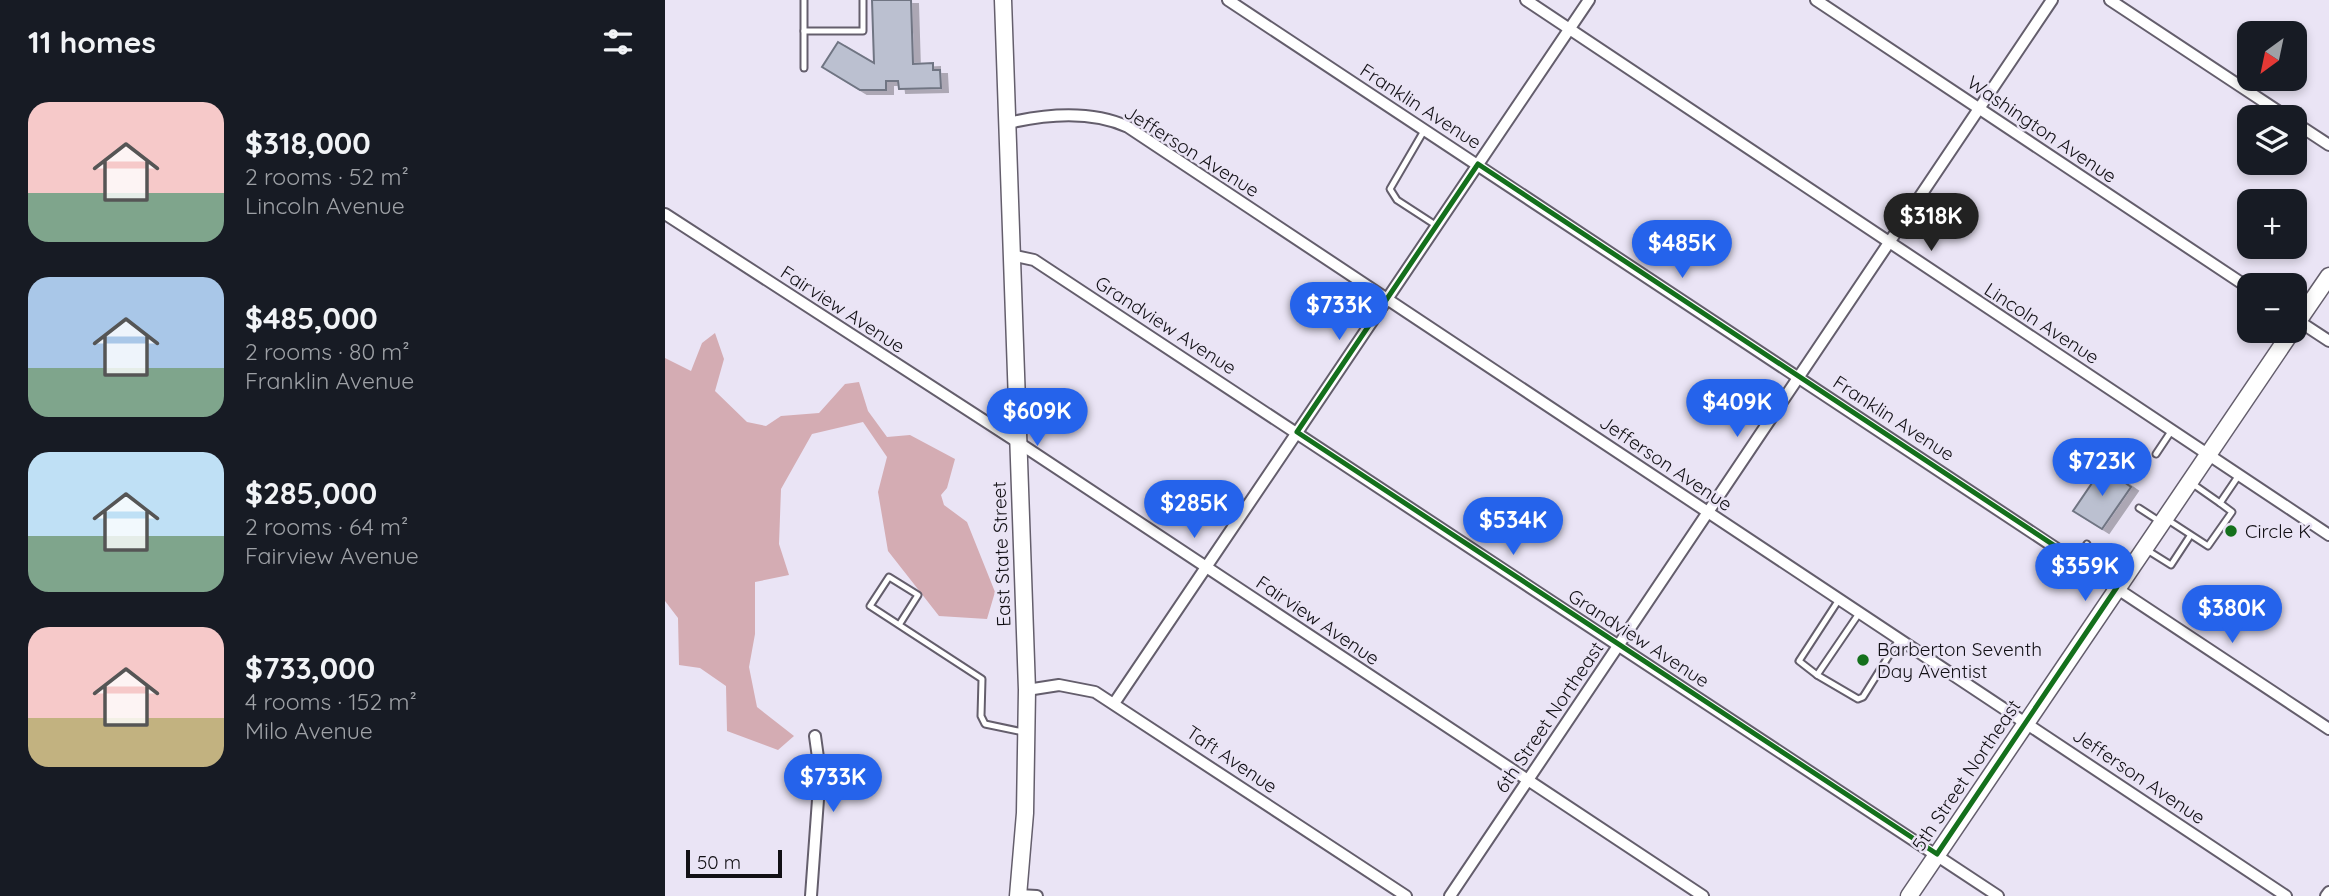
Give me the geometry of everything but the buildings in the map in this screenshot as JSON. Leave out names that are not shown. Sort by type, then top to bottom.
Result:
[{"type":"street","name":"East State Street","points":[[1003,0],[1027,690],[1018,895]]},
{"type":"street","name":"Franklin Avenue","points":[[1228,0],[2329,729]]},
{"type":"street","name":"Lincoln Avenue","points":[[1526,0],[1888,244],[2329,535]]},
{"type":"street","points":[[1115,702],[1589,0]]},
{"type":"street","name":"Washington Avenue","points":[[1816,0],[2237,280]]},
{"type":"street","name":"6th Street Northeast","points":[[1450,896],[2052,0]]},
{"type":"street","points":[[2111,0],[2269,105]]},
{"type":"street","name":"Jefferson Avenue","points":[[1008,123],[1030,118],[1091,116],[1128,127],[2028,722],[2286,896]]},
{"type":"street","points":[[2307,131],[2329,145]]},
{"type":"street","name":"Fairview Avenue","points":[[665,214],[1019,443],[1703,896]]},
{"type":"street","name":"Grandview Avenue","points":[[1011,256],[1034,260],[1998,896]]},
{"type":"street","name":"5th Street Northeast","points":[[2307,307],[2329,276]]},
{"type":"street","points":[[2307,330],[2329,341]]},
{"type":"street","name":"5th Street Northeast","points":[[1909,896],[2282,343]]},
{"type":"street","name":"Taft Avenue","points":[[1027,690],[1073,685],[1115,702],[1406,896]]},
{"type":"street","points":[[811,896],[820,772],[815,736]]},
{"type":"street","points":[[2326,896],[2329,892]]},
{"type":"street","points":[[1018,895],[1037,896]]},
{"type":"lane","points":[[804,0],[804,68]]},
{"type":"lane","points":[[804,32],[863,31],[863,0]]},
{"type":"lane","points":[[1425,129],[1390,189],[1397,201],[1437,226]]},
{"type":"lane","points":[[2156,454],[2172,430]]},
{"type":"lane","points":[[2220,503],[2239,475]]},
{"type":"lane","points":[[2139,508],[2208,546],[2232,512],[2190,482]]},
{"type":"lane","points":[[2144,548],[2171,565],[2190,536]]},
{"type":"lane","points":[[2077,560],[2087,544]]},
{"type":"lane","points":[[899,625],[918,595],[889,577],[870,606],[982,680],[981,716],[985,724],[1027,732]]},
{"type":"lane","points":[[1840,598],[1799,661],[1817,675],[1858,699],[1863,696],[1900,638]]},
{"type":"lane","points":[[1817,675],[1860,612]]},
{"type":"highlighted area","points":[[1478,164],[2117,587],[1937,854],[1297,432]]},
{"type":"shaded area","points":[[715,333],[724,359],[715,391],[747,422],[766,426],[781,416],[819,413],[845,384],[859,382],[868,411],[887,437],[910,435],[955,459],[947,488],[941,495],[944,505],[967,522],[995,592],[987,619],[939,616],[888,551],[878,492],[887,457],[863,422],[812,434],[781,489],[779,544],[789,575],[755,582],[755,634],[749,667],[757,707],[794,736],[778,750],[727,731],[726,686],[700,668],[679,665],[678,618],[665,601],[665,358],[691,371],[702,343]]},
{"type":"place","name":"Circle K","points":[[2231,531]]},
{"type":"place","name":"Barberton Seventh Day Aventist","points":[[1863,660]]}]
